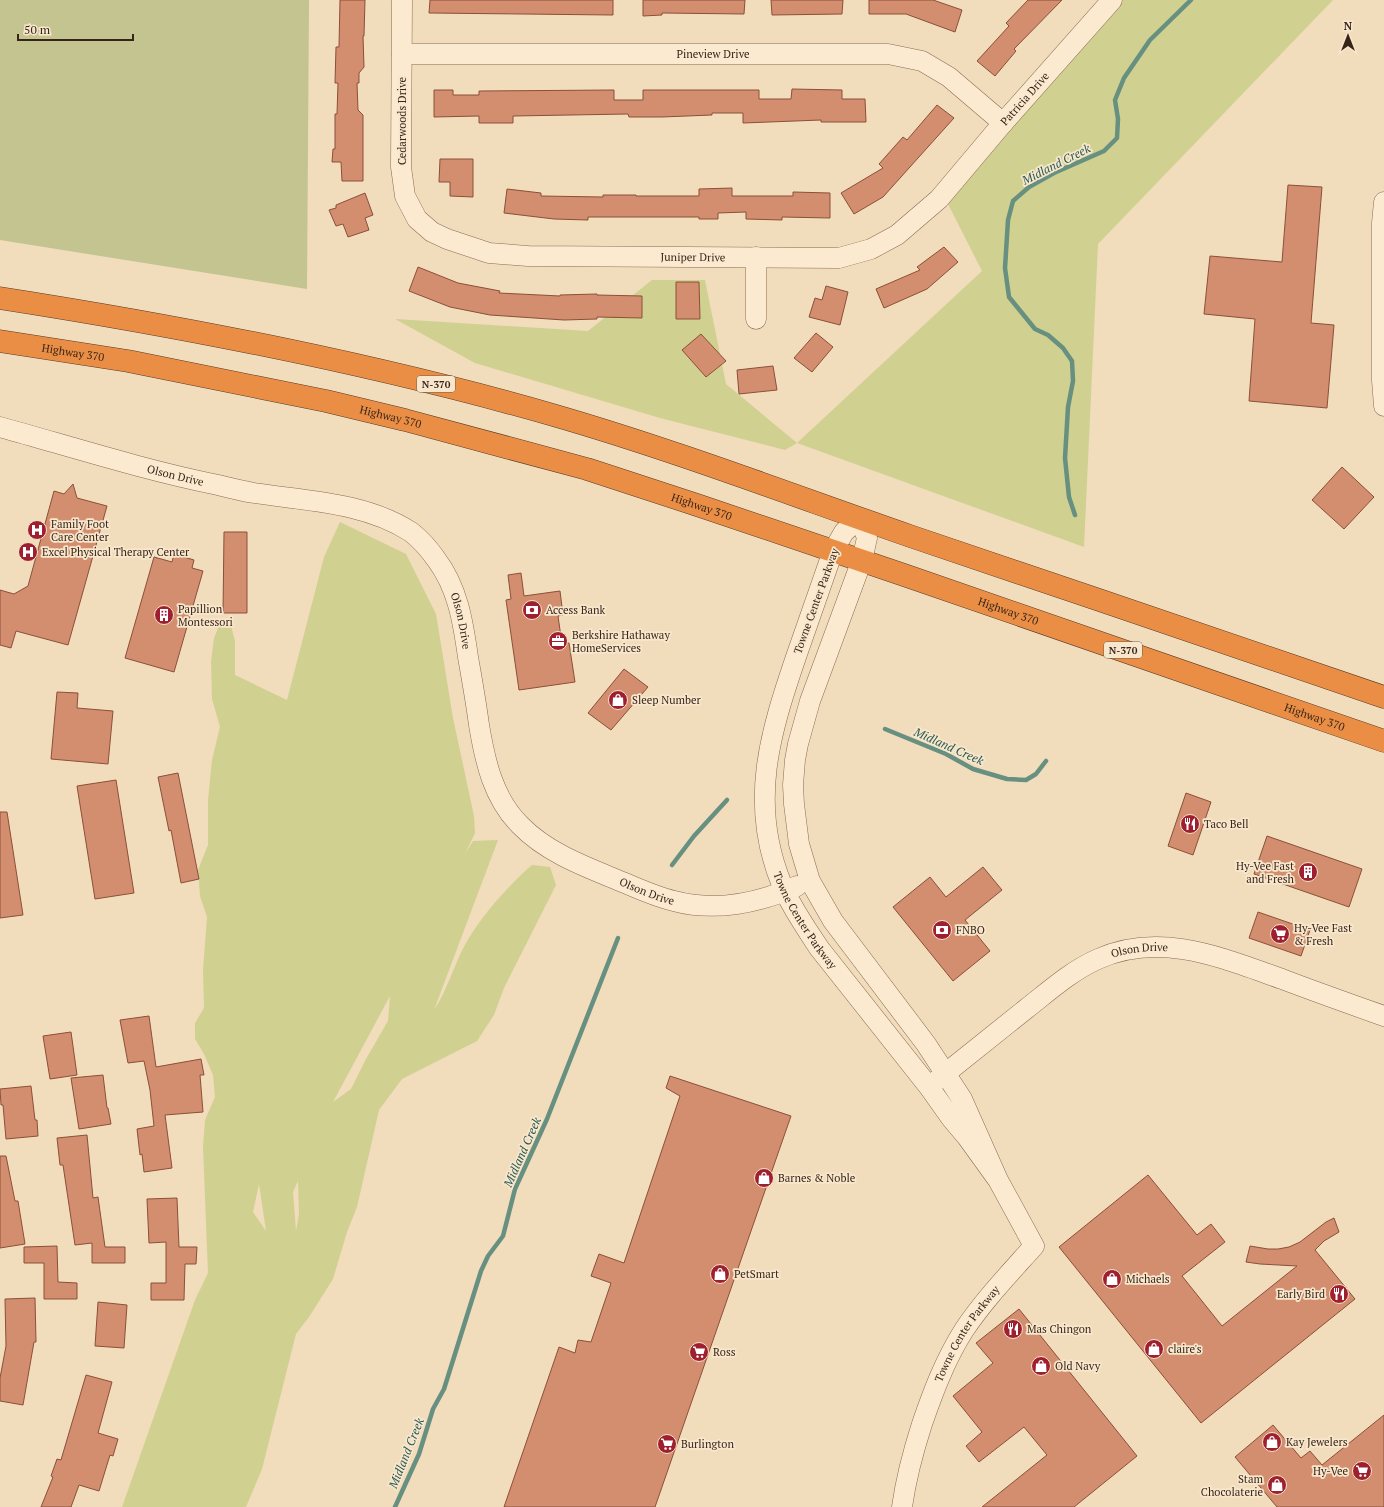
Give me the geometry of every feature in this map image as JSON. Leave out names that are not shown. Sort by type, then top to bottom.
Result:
[{"type":"highway","name":"N-370","points":[[0,298],[174,327],[266,345],[377,370],[555,416],[780,490],[1384,697]]},
{"type":"highway","name":"Highway 370","points":[[0,341],[128,361],[405,420],[587,469],[862,560],[1384,741]]},
{"type":"street","name":"Cedarwoods Drive","points":[[402,0],[401,167],[405,196],[417,219],[432,232]]},
{"type":"street","name":"Patricia Drive","points":[[939,199],[1003,122],[1112,0]]},
{"type":"street","name":"Pineview Drive","points":[[402,54],[888,54],[922,61],[949,76],[1003,122]]},
{"type":"street","name":"Juniper Drive","points":[[432,232],[469,247],[489,253],[528,256],[839,258],[871,249],[897,235],[939,199]]},
{"type":"street","points":[[1384,202],[1382,223],[1382,380],[1384,406]]},
{"type":"street","points":[[756,257],[756,319]]},
{"type":"street","name":"Olson Drive","points":[[0,426],[183,478],[254,493],[311,501],[358,510],[381,517],[397,525],[412,534],[431,552],[442,567],[451,584],[463,621],[486,761],[498,793],[507,809],[519,824],[548,847],[573,861],[649,894],[675,902],[692,905],[720,906],[753,901],[810,881]]},
{"type":"street","name":"Towne Center Parkway","points":[[902,1507],[907,1477],[920,1431],[932,1395],[953,1350],[964,1331],[988,1298],[1034,1246],[998,1180],[962,1099],[926,1044],[834,921],[810,881],[798,844],[793,785],[799,738],[810,701],[862,560],[867,538],[860,518],[844,532],[833,551],[780,706],[765,774],[764,802],[770,847],[775,866],[785,891],[804,926],[819,948],[929,1087],[998,1180]]},
{"type":"street","name":"Olson Drive","points":[[929,1087],[1065,978],[1098,959],[1133,949],[1155,947],[1174,948],[1215,955],[1384,1016]]},
{"type":"green space","points":[[0,0],[309,0],[307,289],[0,240]]},
{"type":"green space","points":[[1123,0],[1333,0],[1098,244],[1084,547],[797,443],[982,271],[946,200]]},
{"type":"green space","points":[[652,280],[705,280],[726,384],[797,443],[785,450],[660,418],[475,363],[395,319],[588,331]]},
{"type":"green space","points":[[340,522],[406,554],[436,614],[453,718],[474,816],[475,833],[465,854],[473,841],[498,840],[434,1010],[472,932],[496,901],[514,882],[532,865],[550,867],[556,885],[504,988],[494,1015],[477,1041],[402,1079],[379,1110],[357,1207],[347,1232],[333,1279],[309,1317],[296,1334],[262,1469],[246,1507],[122,1507],[195,1300],[208,1273],[203,1147],[205,1120],[215,1097],[213,1075],[204,1054],[195,1039],[195,1023],[204,1008],[203,970],[207,917],[200,896],[198,870],[208,845],[208,800],[212,760],[220,727],[212,699],[211,662],[214,638],[219,626],[231,626],[235,641],[235,675],[287,700],[324,557]],"holes":[[[390,996],[388,1021],[351,1089],[333,1102]],[[298,1181],[299,1214],[296,1231],[293,1192]],[[259,1184],[266,1231],[253,1212]]]},
{"type":"building","points":[[340,0],[365,0],[363,36],[364,67],[359,73],[359,83],[357,83],[358,110],[363,115],[363,181],[342,181],[341,162],[332,162],[333,149],[335,149],[335,114],[337,114],[338,83],[335,83],[336,47],[339,47]]},
{"type":"building","points":[[430,0],[613,0],[613,15],[429,13]]},
{"type":"building","points":[[643,0],[745,0],[744,14],[662,13],[662,15],[643,16]]},
{"type":"building","points":[[771,0],[843,0],[842,14],[772,15]]},
{"type":"building","points":[[869,0],[933,0],[962,10],[955,32],[906,14],[869,14]]},
{"type":"building","points":[[1028,0],[1062,0],[1014,49],[1016,51],[995,76],[977,61],[1009,26],[1006,23]]},
{"type":"building","points":[[792,89],[842,90],[842,99],[865,99],[866,122],[821,122],[821,120],[743,123],[743,113],[712,113],[712,115],[662,117],[629,117],[628,114],[513,116],[513,123],[479,123],[479,116],[434,117],[434,90],[453,90],[453,95],[479,95],[479,91],[614,90],[614,100],[643,100],[643,90],[759,90],[759,99],[791,99]]},
{"type":"building","points":[[937,105],[954,118],[883,197],[854,214],[841,193],[883,168],[879,164],[903,137],[907,140]]},
{"type":"building","points":[[440,159],[473,159],[473,197],[450,196],[450,182],[439,182]]},
{"type":"building","points":[[1288,185],[1322,187],[1311,323],[1334,325],[1327,408],[1249,401],[1255,319],[1204,314],[1210,256],[1282,262]]},
{"type":"building","points":[[732,188],[732,196],[793,196],[793,192],[830,193],[830,218],[782,217],[782,220],[746,219],[746,212],[718,213],[718,219],[699,219],[699,217],[588,217],[588,220],[554,219],[504,213],[507,189],[541,193],[541,196],[603,197],[603,195],[699,196],[699,189]]},
{"type":"building","points":[[365,193],[373,215],[365,218],[369,230],[348,237],[343,224],[336,226],[329,210],[336,208],[336,205]]},
{"type":"building","points":[[944,247],[958,262],[927,289],[884,308],[876,289],[920,270],[917,267]]},
{"type":"building","points":[[418,267],[458,283],[500,291],[499,293],[560,296],[597,294],[642,296],[642,318],[597,317],[597,319],[564,320],[490,315],[450,307],[409,291]]},
{"type":"building","points":[[676,282],[699,282],[700,319],[676,319]]},
{"type":"building","points":[[826,286],[848,292],[840,325],[809,317],[815,298],[822,300]]},
{"type":"building","points":[[816,333],[833,347],[812,372],[794,358]]},
{"type":"building","points":[[701,334],[726,361],[706,377],[682,350]]},
{"type":"building","points":[[773,366],[777,390],[739,394],[737,370]]},
{"type":"building","points":[[1342,467],[1374,497],[1344,529],[1312,500]]},
{"type":"building","points":[[73,484],[77,498],[107,506],[68,645],[16,631],[11,648],[0,645],[0,590],[14,594],[28,586],[54,491],[64,494]]},
{"type":"building","points":[[224,532],[247,532],[247,613],[223,613]]},
{"type":"building","name":"Papillion Montessori","points":[[174,554],[194,560],[192,568],[203,571],[174,672],[125,658],[154,557],[172,562]]},
{"type":"building","points":[[521,573],[524,596],[560,591],[563,615],[558,616],[562,644],[569,643],[575,682],[519,690],[506,600],[511,599],[508,575]]},
{"type":"building","name":"Sleep Number","points":[[624,669],[648,687],[611,730],[588,713]]},
{"type":"building","points":[[57,692],[78,693],[77,708],[113,711],[108,764],[51,759]]},
{"type":"building","points":[[178,773],[199,879],[181,883],[171,830],[169,831],[158,777]]},
{"type":"building","points":[[116,780],[134,893],[95,899],[77,786]]},
{"type":"building","name":"Taco Bell","points":[[1186,793],[1211,802],[1193,855],[1168,846]]},
{"type":"building","points":[[0,812],[7,812],[23,915],[0,918]]},
{"type":"building","name":"Hy-Vee Fast and Fresh","points":[[1267,836],[1362,869],[1349,907],[1254,874]]},
{"type":"building","name":"FNBO","points":[[983,867],[1002,890],[965,920],[990,951],[953,981],[893,907],[930,877],[946,897]]},
{"type":"building","name":"Hy-Vee Fast & Fresh","points":[[1258,912],[1310,930],[1301,956],[1249,938]]},
{"type":"building","points":[[149,1016],[156,1067],[201,1059],[204,1075],[200,1075],[203,1112],[165,1115],[172,1168],[144,1172],[142,1154],[140,1155],[137,1129],[154,1126],[150,1090],[144,1061],[128,1063],[120,1020]]},
{"type":"building","points":[[71,1032],[77,1075],[50,1079],[43,1036]]},
{"type":"building","points":[[103,1075],[107,1108],[111,1124],[79,1129],[71,1078]]},
{"type":"building","points":[[670,1076],[791,1116],[655,1507],[504,1507],[559,1347],[575,1353],[578,1340],[591,1342],[611,1283],[591,1276],[599,1254],[624,1263],[680,1096],[666,1088]]},
{"type":"building","points":[[31,1086],[35,1120],[37,1120],[38,1136],[6,1139],[0,1089]]},
{"type":"building","points":[[87,1135],[93,1198],[98,1197],[105,1247],[125,1247],[125,1263],[92,1263],[92,1243],[75,1245],[63,1165],[60,1165],[57,1138]]},
{"type":"building","points":[[0,1156],[6,1156],[15,1201],[18,1201],[25,1244],[0,1248]]},
{"type":"building","points":[[1148,1175],[1197,1235],[1211,1224],[1225,1242],[1182,1276],[1222,1326],[1297,1266],[1246,1262],[1250,1246],[1268,1249],[1289,1247],[1300,1242],[1326,1222],[1334,1218],[1339,1232],[1324,1241],[1315,1250],[1355,1299],[1201,1423],[1059,1247]]},
{"type":"building","points":[[177,1198],[179,1247],[197,1247],[196,1264],[185,1264],[184,1300],[151,1300],[151,1283],[166,1283],[166,1242],[149,1243],[147,1199]]},
{"type":"building","points":[[57,1246],[58,1282],[77,1283],[77,1299],[44,1299],[44,1263],[24,1263],[24,1247]]},
{"type":"building","points":[[35,1298],[36,1342],[34,1342],[23,1405],[0,1401],[0,1378],[6,1346],[5,1299]]},
{"type":"building","points":[[98,1302],[127,1305],[124,1348],[95,1346]]},
{"type":"building","points":[[1019,1309],[1137,1456],[1074,1507],[982,1507],[1047,1455],[1024,1427],[979,1462],[966,1446],[982,1432],[953,1396],[993,1363],[976,1343]]},
{"type":"building","points":[[86,1375],[112,1382],[98,1433],[118,1439],[113,1456],[110,1455],[99,1491],[79,1485],[71,1507],[41,1507],[53,1477],[51,1476],[57,1459],[61,1460]]},
{"type":"building","points":[[1384,1415],[1384,1507],[1277,1507],[1235,1457],[1273,1425],[1301,1458],[1310,1451],[1322,1465]]},
{"type":"waterway","name":"Midland Creek","points":[[1075,515],[1069,497],[1065,458],[1068,407],[1073,381],[1072,361],[1063,348],[1048,335],[1035,329],[1009,297],[1005,268],[1008,220],[1013,201],[1029,187],[1054,173],[1104,151],[1117,138],[1118,119],[1115,100],[1124,78],[1150,40],[1191,0]]},
{"type":"waterway","name":"Midland Creek","points":[[885,729],[946,754],[973,769],[1007,779],[1026,780],[1036,774],[1046,761]]},
{"type":"waterway","name":"Midland Creek","points":[[672,865],[694,836],[727,800]]},
{"type":"waterway","name":"Midland Creek","points":[[395,1507],[419,1454],[433,1409],[444,1389],[481,1271],[488,1256],[503,1236],[515,1189],[547,1119],[618,938]]},
{"type":"place","name":"Family Foot Care Center","points":[[37,530]]},
{"type":"place","name":"Excel Physical Therapy Center","points":[[28,552]]},
{"type":"place","name":"Access Bank","points":[[532,610]]},
{"type":"place","name":"Papillion Montessori","points":[[164,615]]},
{"type":"place","name":"Berkshire Hathaway HomeServices","points":[[558,641]]},
{"type":"place","name":"Sleep Number","points":[[618,700]]},
{"type":"place","name":"Taco Bell","points":[[1190,824]]},
{"type":"place","name":"Hy-Vee Fast and Fresh","points":[[1308,872]]},
{"type":"place","name":"FNBO","points":[[942,930]]},
{"type":"place","name":"Hy-Vee Fast & Fresh","points":[[1280,934]]},
{"type":"place","name":"Barnes & Noble","points":[[764,1178]]},
{"type":"place","name":"PetSmart","points":[[720,1274]]},
{"type":"place","name":"Michaels","points":[[1112,1279]]},
{"type":"place","name":"Early Bird","points":[[1339,1294]]},
{"type":"place","name":"Mas Chingon","points":[[1013,1329]]},
{"type":"place","name":"claire's","points":[[1154,1349]]},
{"type":"place","name":"Ross","points":[[699,1352]]},
{"type":"place","name":"Old Navy","points":[[1041,1366]]},
{"type":"place","name":"Kay Jewelers","points":[[1272,1442]]},
{"type":"place","name":"Burlington","points":[[667,1444]]},
{"type":"place","name":"Hy-Vee","points":[[1362,1471]]},
{"type":"place","name":"Stam Chocolaterie","points":[[1277,1485]]}]
